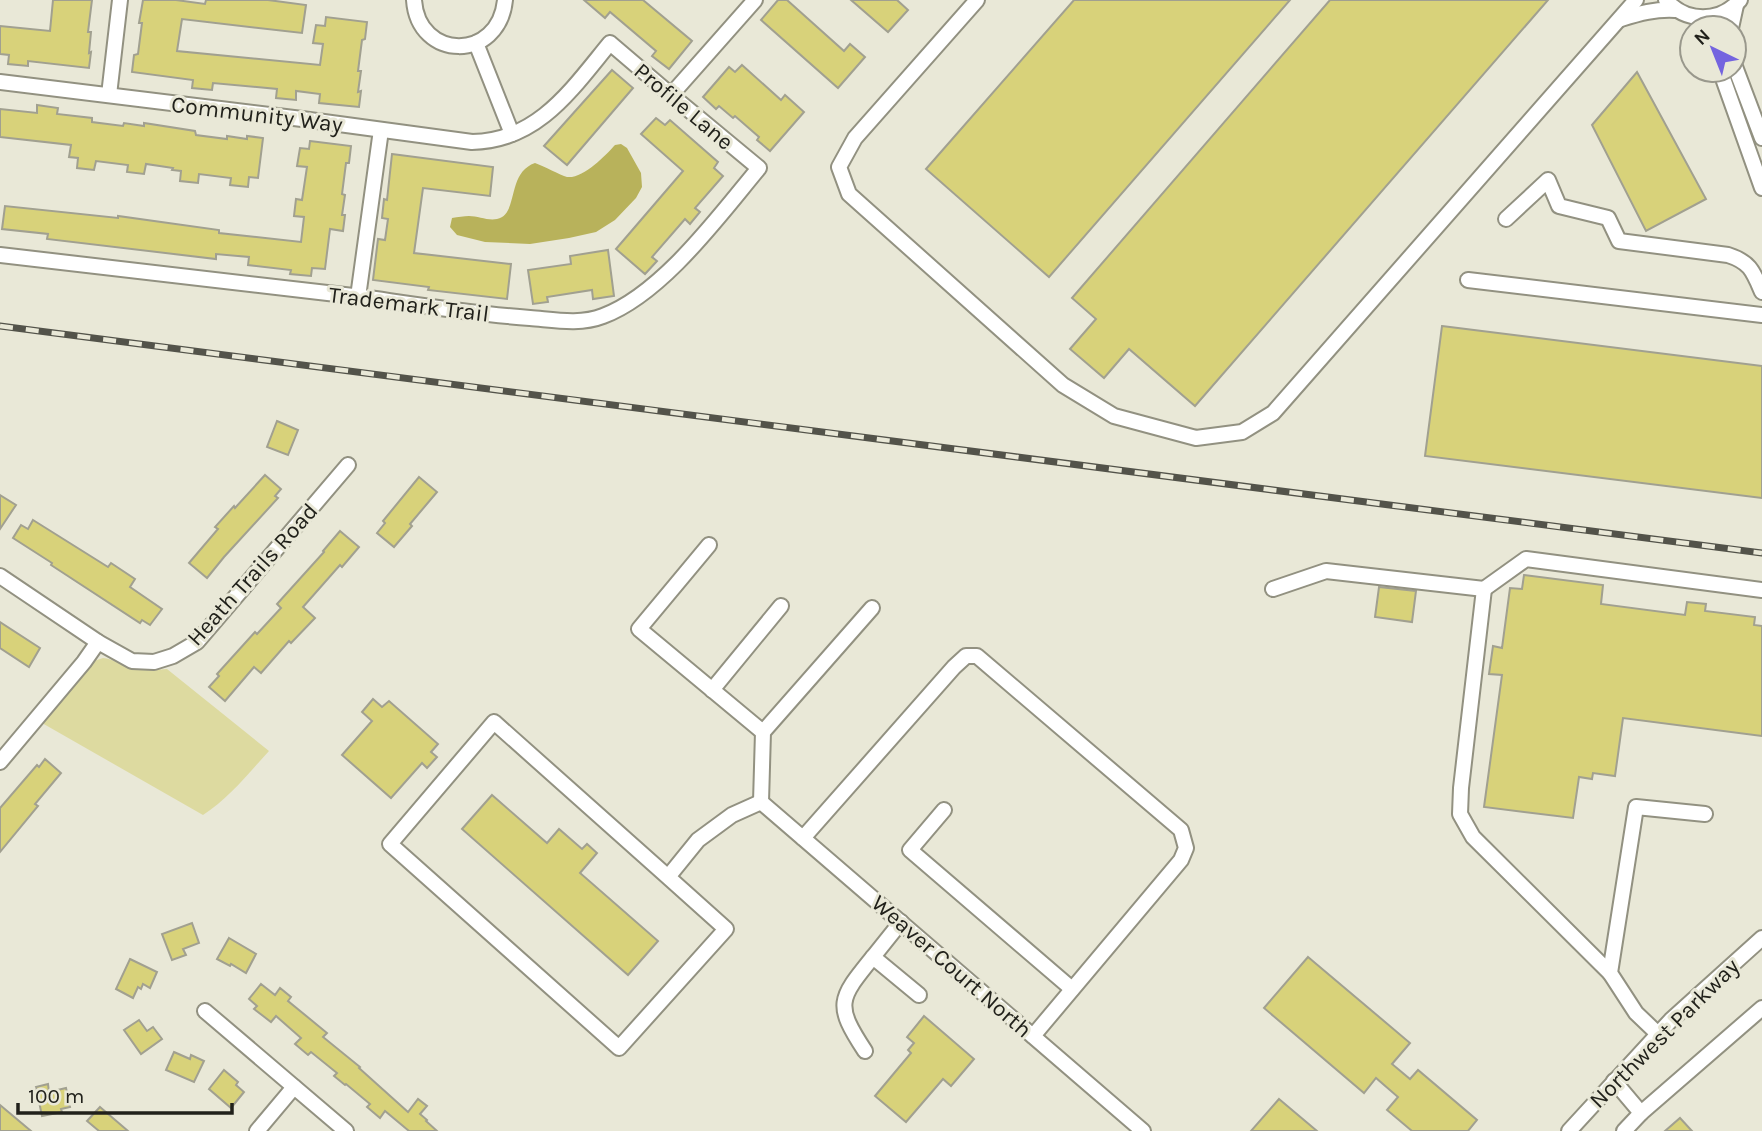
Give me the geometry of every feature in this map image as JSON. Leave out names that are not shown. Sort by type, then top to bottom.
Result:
[{"type":"street","points":[[109,95],[120,0]]},
{"type":"street","points":[[414,0],[423,28],[434,39],[460,47],[482,41],[494,31],[504,13],[505,0]]},
{"type":"street","points":[[670,95],[755,0]]},
{"type":"street","points":[[977,0],[855,138],[839,167],[849,194],[1063,385],[1114,416],[1196,438],[1242,432],[1273,413],[1636,0]]},
{"type":"street","points":[[1619,20],[1646,11],[1676,8],[1700,18],[1713,17],[1725,13],[1738,3]]},
{"type":"street","points":[[476,43],[512,134]]},
{"type":"street","name":"Community Way","points":[[0,82],[472,142],[490,142],[540,120],[555,108],[610,43]]},
{"type":"street","name":"Profile Lane","points":[[610,43],[759,168]]},
{"type":"street","points":[[1725,84],[1762,188]]},
{"type":"street","points":[[1742,84],[1762,138]]},
{"type":"street","points":[[358,297],[381,130]]},
{"type":"street","name":"Trademark Trail","points":[[0,255],[503,316],[577,322],[601,317],[620,309],[662,276],[701,238],[759,168]]},
{"type":"street","points":[[1506,219],[1548,180],[1559,206],[1608,218],[1619,241],[1728,255],[1743,260],[1755,275],[1762,292]]},
{"type":"street","points":[[1468,280],[1762,315]]},
{"type":"street","name":"Heath Trails Road","points":[[0,576],[98,642],[132,661],[154,662],[173,656],[197,642],[348,465]]},
{"type":"street","points":[[709,545],[639,629],[762,732]]},
{"type":"street","points":[[1273,589],[1326,571],[1484,589],[1527,559],[1762,590]]},
{"type":"street","points":[[1484,589],[1460,814],[1473,837],[1610,973],[1636,1013],[1658,1034]]},
{"type":"street","points":[[712,690],[781,606]]},
{"type":"street","points":[[668,877],[698,840],[732,815],[761,802],[762,732],[872,608]]},
{"type":"street","points":[[0,762],[98,642]]},
{"type":"street","points":[[803,838],[966,656],[977,656],[1181,830],[1186,848],[1181,860],[1033,1036]]},
{"type":"street","points":[[495,722],[668,877],[726,929],[619,1048],[390,844],[495,722]]},
{"type":"street","name":"Weaver Court North","points":[[761,802],[1143,1131]]},
{"type":"street","points":[[1610,973],[1636,807],[1705,814]]},
{"type":"street","points":[[944,810],[910,850],[1072,989]]},
{"type":"street","points":[[865,1051],[849,1027],[842,1007],[851,984],[901,922]]},
{"type":"street","name":"Northwest Parkway","points":[[1569,1131],[1658,1034],[1762,938]]},
{"type":"street","points":[[873,957],[919,995]]},
{"type":"street","points":[[1624,1131],[1641,1113],[1762,1008]]},
{"type":"street","points":[[205,1011],[346,1131]]},
{"type":"street","points":[[1614,1081],[1641,1113]]},
{"type":"street","points":[[257,1131],[294,1087]]},
{"type":"shaded area","points":[[621,144],[627,148],[641,173],[642,187],[636,198],[615,220],[596,232],[530,244],[485,242],[457,235],[450,227],[452,218],[469,216],[497,219],[504,216],[520,175],[535,163],[564,176],[573,177],[587,171],[615,145]]},
{"type":"shaded area","points":[[103,658],[136,669],[167,669],[269,751],[230,793],[203,815],[42,723],[94,661]]},
{"type":"building","points":[[53,0],[92,0],[88,32],[91,32],[89,68],[28,61],[28,66],[8,64],[9,55],[0,54],[0,26],[50,31]]},
{"type":"building","points":[[143,0],[176,0],[205,4],[206,0],[268,0],[306,5],[302,33],[182,19],[177,51],[320,65],[323,44],[313,43],[316,25],[325,26],[326,17],[367,22],[358,71],[361,71],[359,107],[319,103],[320,94],[296,91],[296,100],[276,98],[277,89],[213,83],[212,90],[192,88],[193,80],[132,72],[134,55],[138,54]]},
{"type":"building","points":[[584,0],[643,0],[692,41],[669,69],[652,56],[656,51],[610,12],[605,18]]},
{"type":"building","points":[[778,0],[787,0],[844,51],[850,44],[865,57],[838,88],[761,20]]},
{"type":"building","points":[[851,0],[897,0],[908,10],[888,32]]},
{"type":"building","points":[[1074,0],[1290,0],[1049,277],[926,169]]},
{"type":"building","points":[[1330,0],[1548,0],[1195,406],[1129,349],[1104,378],[1070,349],[1096,319],[1072,298]]},
{"type":"building","points":[[742,65],[781,100],[785,95],[804,112],[770,151],[757,140],[759,137],[735,116],[733,118],[719,106],[716,109],[703,97],[729,67],[735,72]]},
{"type":"building","points":[[612,70],[633,88],[567,165],[544,146]]},
{"type":"building","points":[[1637,72],[1706,199],[1646,231],[1592,125]]},
{"type":"building","points":[[37,105],[58,108],[57,114],[92,118],[92,122],[123,126],[124,123],[144,126],[144,123],[227,139],[227,136],[263,138],[258,178],[249,177],[248,187],[230,185],[231,178],[199,174],[198,183],[180,181],[181,171],[146,164],[144,174],[127,172],[128,165],[96,161],[94,170],[77,168],[78,158],[69,157],[71,145],[0,137],[0,109],[37,113]]},
{"type":"building","points":[[656,118],[665,125],[670,120],[718,162],[714,168],[723,176],[695,208],[700,212],[690,224],[685,219],[652,257],[657,261],[645,274],[616,249],[683,171],[641,134]]},
{"type":"building","points":[[310,141],[351,146],[342,194],[345,195],[343,231],[330,229],[325,269],[312,268],[311,276],[290,274],[291,270],[248,265],[249,257],[216,254],[216,259],[47,239],[48,234],[2,229],[5,206],[118,216],[219,230],[219,233],[301,242],[304,217],[294,216],[296,199],[302,200],[307,167],[297,166],[300,148],[309,149]]},
{"type":"building","points":[[392,154],[493,167],[490,196],[423,188],[414,253],[511,264],[507,299],[428,290],[429,287],[373,280],[378,239],[385,240],[388,219],[382,218],[384,199],[387,200]]},
{"type":"building","points":[[608,250],[614,296],[593,299],[592,290],[547,297],[548,302],[533,304],[528,270],[571,264],[570,256]]},
{"type":"building","points":[[1442,326],[1762,366],[1762,498],[1425,456]]},
{"type":"building","points":[[277,421],[298,430],[288,455],[267,447]]},
{"type":"building","points":[[265,475],[281,489],[275,496],[278,498],[207,578],[189,563],[218,529],[215,527]]},
{"type":"building","points":[[419,477],[437,492],[394,547],[377,533],[385,523],[383,521]]},
{"type":"building","points":[[0,495],[16,505],[0,529]]},
{"type":"building","points":[[33,520],[108,567],[111,563],[135,579],[130,587],[162,609],[150,625],[142,620],[140,623],[13,538],[21,525],[28,529]]},
{"type":"building","points":[[340,531],[359,547],[303,607],[315,618],[291,643],[289,641],[261,673],[254,667],[225,701],[209,687],[219,676],[217,674],[281,608],[277,604]]},
{"type":"building","points":[[1524,575],[1603,585],[1601,604],[1685,615],[1687,602],[1706,604],[1705,611],[1755,617],[1754,625],[1762,626],[1762,736],[1623,718],[1615,776],[1593,773],[1592,779],[1579,777],[1573,818],[1484,807],[1502,675],[1489,674],[1493,646],[1502,648],[1510,588],[1522,589]]},
{"type":"building","points":[[1379,587],[1416,591],[1412,622],[1375,617]]},
{"type":"building","points":[[0,622],[40,648],[29,667],[0,648]]},
{"type":"building","points":[[373,699],[382,707],[389,701],[438,744],[431,752],[437,757],[427,768],[422,763],[391,798],[342,755],[372,721],[362,712]]},
{"type":"building","points":[[45,759],[61,773],[0,852],[0,808]]},
{"type":"building","points":[[492,795],[547,843],[559,829],[582,849],[587,844],[597,853],[580,873],[658,941],[628,975],[462,829]]},
{"type":"building","points":[[192,923],[199,943],[183,949],[186,955],[172,960],[162,934]]},
{"type":"building","points":[[229,938],[256,954],[246,973],[217,959]]},
{"type":"building","points":[[1308,957],[1410,1043],[1392,1064],[1410,1079],[1418,1070],[1477,1120],[1468,1131],[1412,1131],[1387,1110],[1398,1097],[1376,1078],[1364,1093],[1264,1008]]},
{"type":"building","points":[[130,959],[157,972],[150,988],[143,984],[141,989],[138,987],[133,998],[116,989]]},
{"type":"building","points":[[261,984],[275,995],[280,988],[291,997],[288,1001],[327,1033],[323,1037],[408,1112],[418,1099],[427,1106],[420,1114],[437,1131],[409,1131],[385,1111],[380,1118],[367,1107],[370,1104],[334,1076],[337,1073],[311,1052],[308,1055],[295,1044],[301,1038],[276,1016],[271,1022],[254,1009],[257,1006],[249,999]]},
{"type":"building","points":[[924,1016],[974,1059],[951,1086],[943,1079],[906,1122],[875,1096],[911,1053],[908,1050],[914,1043],[907,1037]]},
{"type":"building","points":[[139,1020],[147,1031],[153,1027],[162,1039],[141,1054],[124,1030]]},
{"type":"building","points":[[174,1052],[190,1059],[191,1055],[204,1061],[194,1082],[166,1070]]},
{"type":"building","points":[[224,1070],[238,1082],[236,1085],[244,1092],[231,1108],[209,1089]]},
{"type":"building","points":[[48,1084],[49,1092],[66,1088],[70,1107],[61,1109],[62,1112],[42,1116],[36,1087]]},
{"type":"building","points":[[1279,1099],[1317,1131],[1251,1131]]},
{"type":"building","points":[[0,1105],[31,1131],[0,1131]]},
{"type":"building","points":[[100,1107],[128,1131],[99,1131],[87,1121]]},
{"type":"building","points":[[1680,1118],[1692,1131],[1665,1131]]},
{"type":"railway","points":[[0,326],[1762,553]]}]
